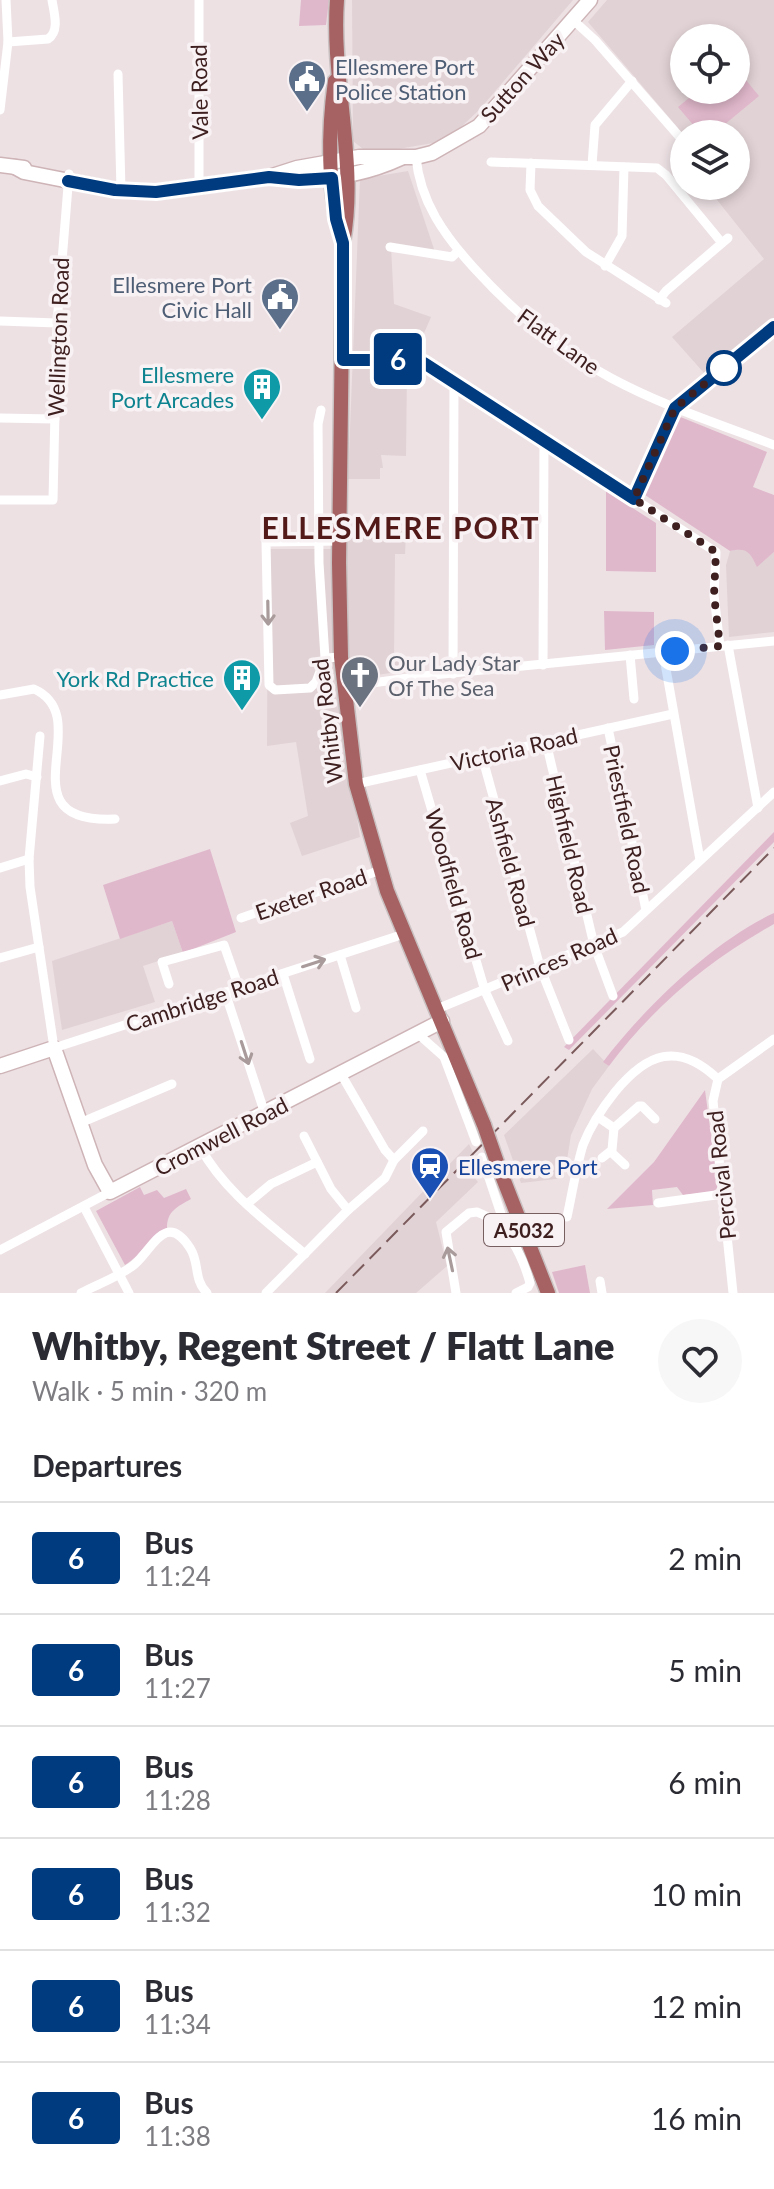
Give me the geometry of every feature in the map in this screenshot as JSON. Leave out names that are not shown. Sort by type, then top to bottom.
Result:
[{"type":"main road","name":"Whitby Road","points":[[337,0],[337,64],[331,106],[339,162],[336,219],[343,243],[339,563],[341,657],[356,784],[381,870],[404,934],[440,1015],[548,1293]]},
{"type":"main road","name":"Sutton Way","points":[[269,177],[299,180],[339,178],[432,153],[479,126],[590,0]]},
{"type":"main road","name":"Sutton Way","points":[[269,177],[297,168],[339,162],[385,156],[409,158]]},
{"type":"main road","points":[[8,166],[69,177],[98,177],[121,187],[156,192],[269,177]]},
{"type":"main road","points":[[121,187],[199,185]]},
{"type":"main road","name":"Cromwell Road","points":[[110,1192],[418,1034],[440,1015]]},
{"type":"main road","points":[[54,1048],[95,1165],[110,1192]]},
{"type":"main road","name":"Cambridge Road","points":[[0,1066],[54,1048]]},
{"type":"street","points":[[0,110],[8,42],[6,0]]},
{"type":"street","points":[[8,42],[53,36],[52,0]]},
{"type":"street","name":"Vale Road","points":[[199,0],[199,185]]},
{"type":"street","points":[[573,20],[595,40],[670,126]]},
{"type":"street","points":[[118,74],[121,187]]},
{"type":"street","points":[[592,165],[595,125],[632,81]]},
{"type":"street","points":[[499,148],[495,162],[531,163],[592,165],[624,167],[654,167],[725,240],[666,291],[663,302],[586,252],[538,206],[530,190],[531,163]]},
{"type":"street","name":"Flatt Lane","points":[[409,158],[431,212],[458,251],[503,300],[541,331],[608,377],[675,408],[774,445]]},
{"type":"street","points":[[605,266],[622,236],[624,167]]},
{"type":"street","name":"Wellington Road","points":[[0,500],[53,500],[57,323],[69,177]]},
{"type":"street","points":[[390,247],[452,257],[458,251]]},
{"type":"street","points":[[0,321],[57,323]]},
{"type":"street","points":[[634,499],[675,408],[774,327]]},
{"type":"street","points":[[343,360],[410,360],[424,363],[716,552],[714,595],[758,808]]},
{"type":"street","points":[[453,674],[454,383]]},
{"type":"street","points":[[310,688],[316,682],[325,658],[319,563],[318,424],[321,410]]},
{"type":"street","points":[[0,418],[55,419]]},
{"type":"street","points":[[543,665],[544,441]]},
{"type":"street","points":[[324,686],[275,690],[269,685],[266,542],[341,541]]},
{"type":"street","points":[[343,687],[406,677],[774,641]]},
{"type":"street","points":[[663,652],[700,860]]},
{"type":"street","points":[[630,655],[634,699]]},
{"type":"street","points":[[325,658],[341,657]]},
{"type":"street","points":[[0,695],[27,688],[47,696],[54,704],[57,718],[52,794],[58,805],[71,816],[93,820],[115,819]]},
{"type":"street","name":"Victoria Road","points":[[356,784],[673,714]]},
{"type":"street","name":"Priestfield Road","points":[[608,728],[646,910]]},
{"type":"street","points":[[40,736],[29,859],[54,1048]]},
{"type":"street","name":"Highfield Road","points":[[546,742],[594,945],[613,996]]},
{"type":"street","name":"Ashfield Road","points":[[482,756],[540,967],[569,1040]]},
{"type":"street","name":"Woodfield Road","points":[[420,770],[485,991],[508,1041]]},
{"type":"street","points":[[0,781],[26,774],[37,777]]},
{"type":"street","name":"Princes Road","points":[[440,1015],[485,991],[623,932],[774,792]]},
{"type":"street","points":[[0,868],[29,859]]},
{"type":"street","name":"Exeter Road","points":[[241,918],[381,870]]},
{"type":"street","name":"Cambridge Road","points":[[54,1048],[404,934]]},
{"type":"street","points":[[169,984],[162,962],[224,945],[239,988]]},
{"type":"street","points":[[0,958],[39,947]]},
{"type":"street","points":[[340,955],[356,1008]]},
{"type":"street","points":[[283,974],[310,1059]]},
{"type":"street","points":[[225,992],[265,1114]]},
{"type":"street","points":[[418,1034],[444,1057],[476,1142]]},
{"type":"street","name":"Percival Road","points":[[733,1293],[713,1101],[718,1079],[774,1039]]},
{"type":"street","points":[[567,1217],[584,1143],[598,1117],[630,1075],[658,1056],[675,1056],[697,1063],[718,1079]]},
{"type":"street","points":[[341,1074],[385,1150],[394,1160]]},
{"type":"street","points":[[80,1123],[172,1084]]},
{"type":"street","points":[[625,1165],[606,1155],[614,1128],[639,1106],[655,1119]]},
{"type":"street","points":[[598,1117],[614,1128]]},
{"type":"street","points":[[266,1293],[348,1210],[385,1178],[394,1160],[423,1131]]},
{"type":"street","points":[[304,1136],[331,1189],[348,1210]]},
{"type":"street","points":[[200,1147],[221,1180],[305,1254]]},
{"type":"street","points":[[482,1157],[501,1214],[502,1227]]},
{"type":"street","points":[[247,1204],[271,1184],[317,1162]]},
{"type":"street","name":"Cromwell Road","points":[[0,1250],[110,1192]]},
{"type":"street","points":[[658,1203],[723,1194]]},
{"type":"street","points":[[84,1207],[129,1293]]},
{"type":"street","points":[[456,1293],[446,1235],[451,1226],[469,1213],[477,1212],[502,1227],[514,1243],[530,1280],[528,1287],[516,1293]]},
{"type":"street","points":[[81,1293],[135,1264],[162,1233],[174,1233],[188,1244],[193,1252],[198,1282],[207,1293]]},
{"type":"street","points":[[600,1281],[602,1293]]},
{"type":"shaded area","points":[[301,0],[329,0],[326,25],[299,26]]},
{"type":"shaded area","points":[[352,0],[573,0],[480,109],[458,130],[439,142],[380,152],[363,149],[353,141]]},
{"type":"shaded area","points":[[607,0],[774,0],[774,318],[704,373],[672,337],[764,259],[717,200],[750,200],[750,120],[671,120],[588,22]]},
{"type":"shaded area","points":[[750,85],[759,96],[750,103]]},
{"type":"shaded area","points":[[682,104],[749,104],[730,120],[689,120],[678,107]]},
{"type":"shaded area","points":[[408,171],[435,252],[391,247],[394,304],[431,317],[407,372],[406,456],[381,455],[383,468],[380,468],[380,479],[348,479],[360,179]]},
{"type":"shaded area","points":[[678,416],[767,452],[753,487],[774,495],[774,552],[757,567],[747,552],[730,551],[645,495]]},
{"type":"shaded area","points":[[606,491],[656,523],[656,572],[606,571]]},
{"type":"shaded area","points":[[338,530],[406,531],[405,554],[395,554],[394,657],[403,656],[404,671],[335,681],[360,837],[302,856],[290,823],[308,816],[296,742],[267,746],[268,549],[338,549]]},
{"type":"shaded area","points":[[748,550],[757,566],[774,552],[774,632],[729,637],[726,565],[730,551]]},
{"type":"shaded area","points":[[604,611],[654,612],[654,645],[605,650]]},
{"type":"shaded area","points":[[774,832],[774,842],[569,1050],[564,1047]]},
{"type":"shaded area","points":[[210,849],[236,932],[183,953],[172,921],[120,939],[103,885]]},
{"type":"shaded area","points":[[774,913],[774,924],[705,969],[664,1004],[609,1066],[603,1062],[638,1020],[681,978],[727,941]]},
{"type":"shaded area","points":[[172,921],[183,953],[143,966],[155,1002],[62,1030],[52,961]]},
{"type":"shaded area","points":[[593,1049],[609,1066],[592,1089],[571,1135],[564,1178],[521,1183],[504,1135]]},
{"type":"shaded area","points":[[705,1090],[718,1187],[713,1192],[683,1195],[677,1187],[652,1190],[653,1205],[607,1209],[654,1162]]},
{"type":"shaded area","points":[[469,1144],[480,1168],[473,1176],[478,1182],[436,1222],[447,1266],[416,1293],[325,1293]]},
{"type":"shaded area","points":[[140,1187],[144,1195],[157,1190],[164,1198],[186,1189],[191,1199],[174,1210],[167,1228],[125,1265],[96,1211]]},
{"type":"shaded area","points":[[585,1265],[590,1293],[559,1293],[552,1272]]},
{"type":"railway","points":[[336,1293],[774,848]]},
{"type":"bus line","name":"6","points":[[68,181],[115,190],[156,192],[269,177],[299,180],[332,178],[336,219],[343,243],[343,360],[360,358],[424,363],[634,499],[675,408],[774,327]]},
{"type":"place","name":"Ellesmere Port Police Station","points":[[307,113]]},
{"type":"place","name":"Ellesmere Port Civic Hall","points":[[280,331]]},
{"type":"place","name":"Ellesmere Port Arcades","points":[[262,421]]},
{"type":"place","name":"Our Lady Star Of The Sea","points":[[360,709]]},
{"type":"place","name":"York Rd Practice","points":[[242,712]]},
{"type":"place","name":"Ellesmere Port","points":[[430,1200]]},
{"type":"district","name":"ELLESMERE PORT","points":[[401,527]]},
{"type":"route","points":[[675,651],[720,646],[714,595],[716,552],[634,499],[675,408],[724,368]]}]
